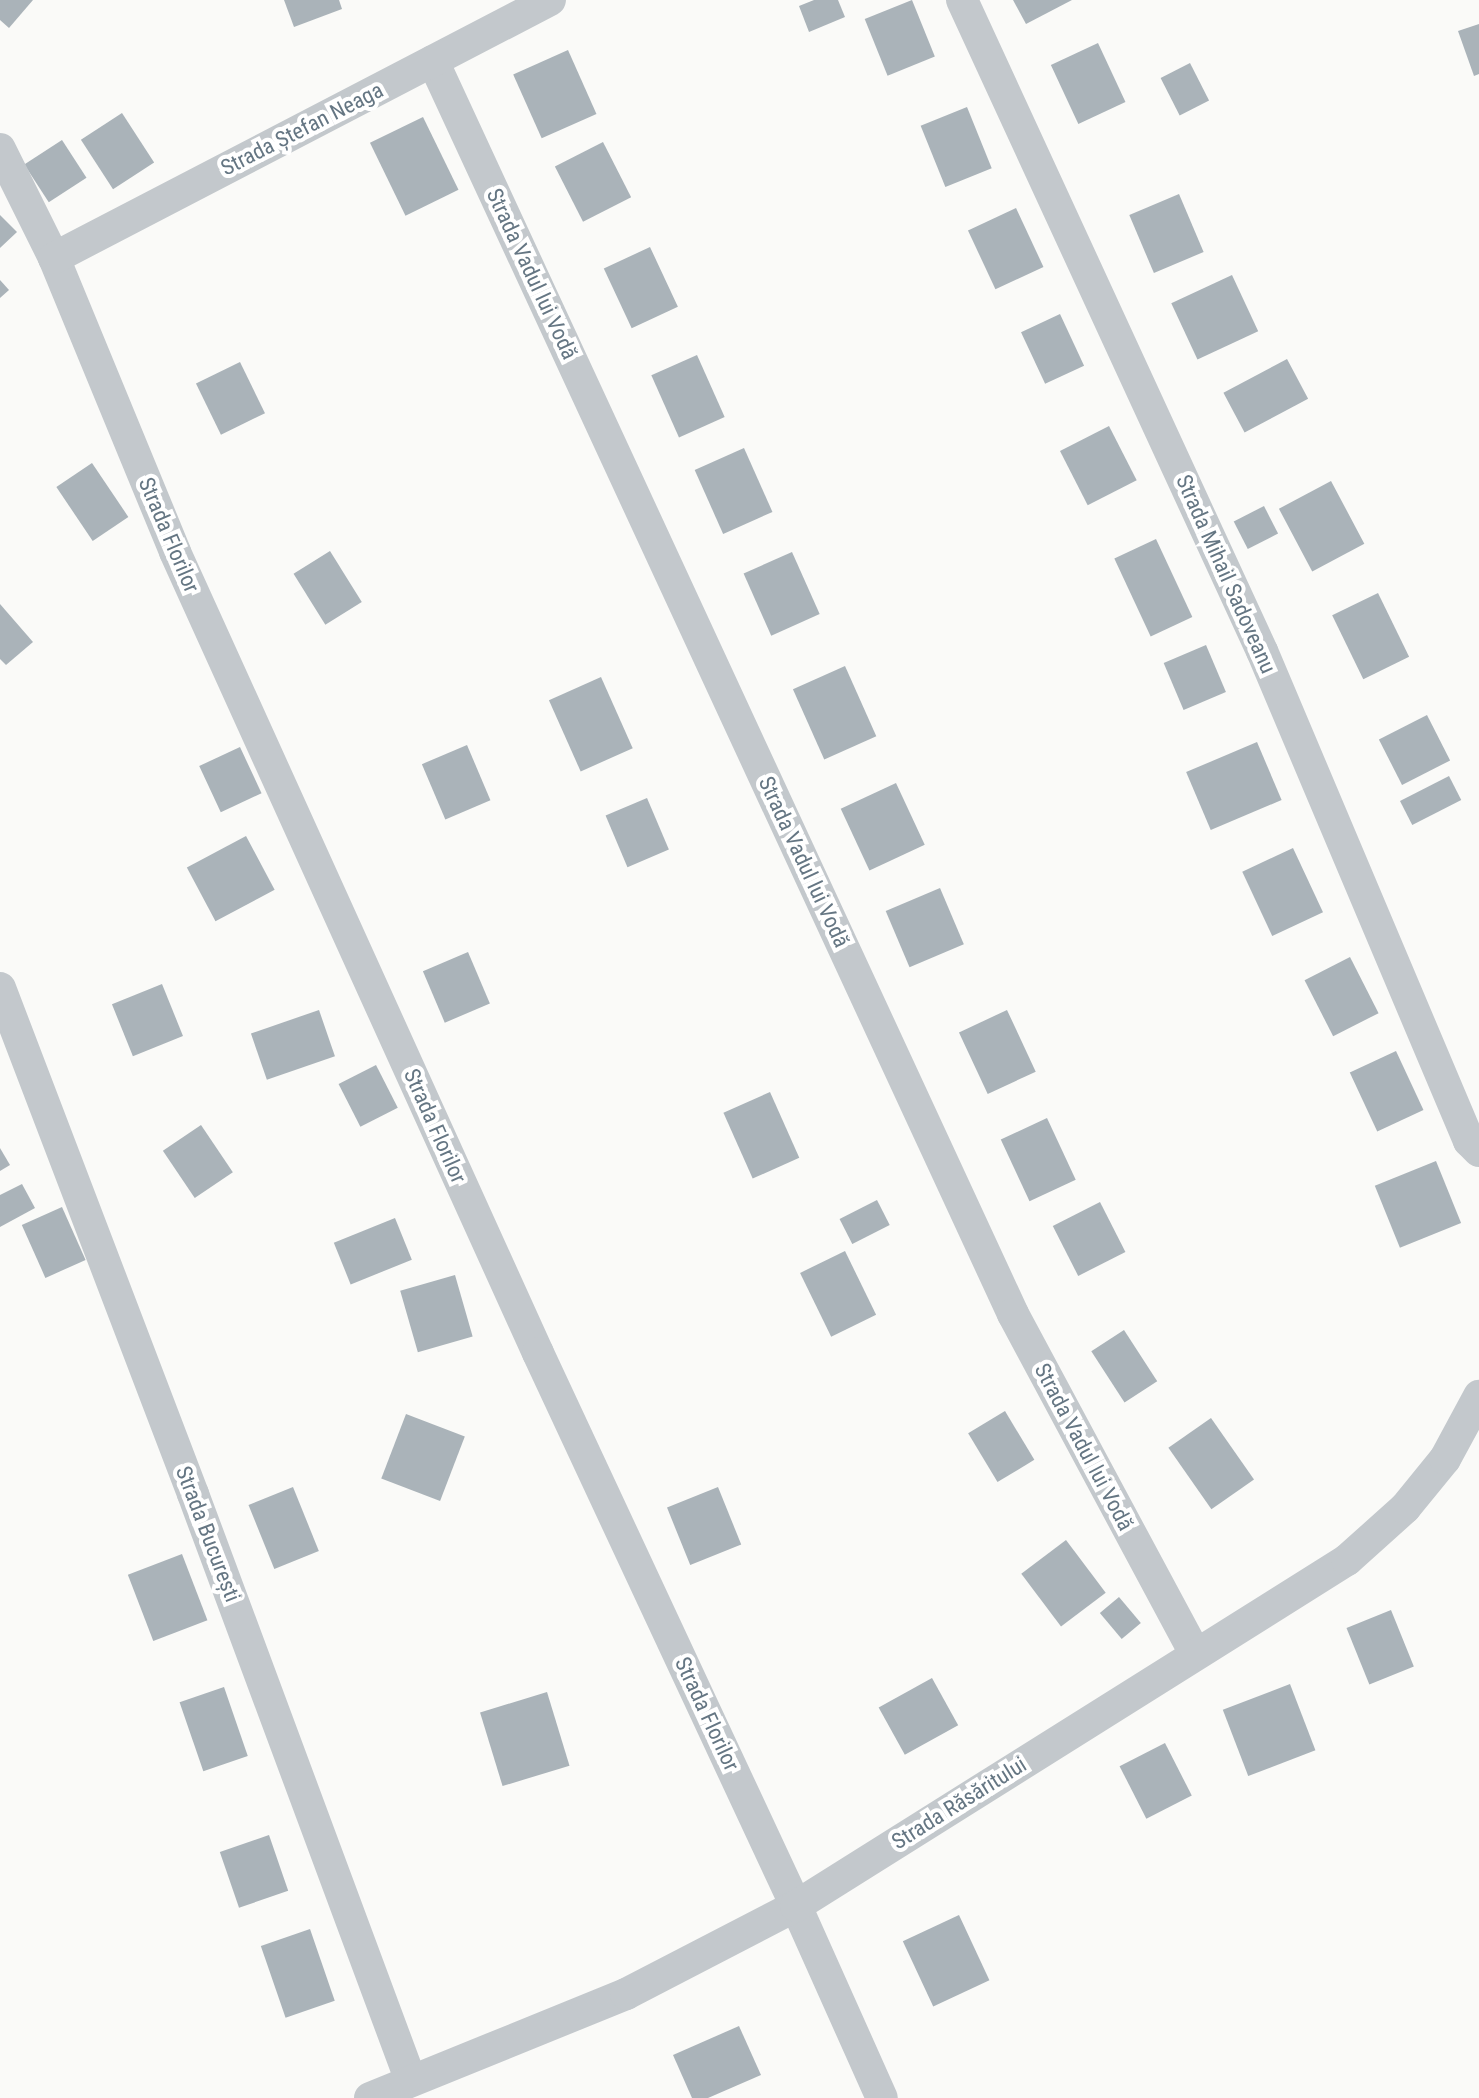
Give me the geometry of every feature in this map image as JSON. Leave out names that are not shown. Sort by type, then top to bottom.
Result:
[{"type":"street","name":"Strada Ștefan Neaga","points":[[54,258],[550,0]]},
{"type":"street","name":"Strada Mihail Sadoveanu","points":[[962,0],[1262,651],[1469,1141],[1479,1151]]},
{"type":"street","name":"Strada Vadul lui Vodă","points":[[433,61],[1013,1314],[1195,1654]]},
{"type":"street","name":"Strada Florilor","points":[[0,149],[54,258],[175,552],[531,1339],[796,1906],[882,2098]]},
{"type":"street","name":"Strada București","points":[[0,988],[204,1523],[411,2081]]},
{"type":"street","name":"Strada Răsăritului","points":[[370,2098],[626,1994],[796,1906],[1358,1550],[1405,1508],[1445,1459],[1478,1404]]},
{"type":"building","points":[[0,0],[33,0],[9,28],[0,20]]},
{"type":"building","points":[[284,0],[339,0],[342,9],[294,27]]},
{"type":"building","points":[[814,0],[838,0],[845,17],[809,32],[799,6]]},
{"type":"building","points":[[912,0],[935,57],[888,76],[865,19]]},
{"type":"building","points":[[1013,0],[1072,0],[1026,24]]},
{"type":"building","points":[[1479,24],[1479,74],[1474,76],[1458,31]]},
{"type":"building","points":[[1098,43],[1125,102],[1078,124],[1051,65]]},
{"type":"building","points":[[568,50],[596,114],[542,138],[513,74]]},
{"type":"building","points":[[1190,63],[1209,100],[1180,115],[1161,78]]},
{"type":"building","points":[[967,107],[992,168],[945,187],[921,126]]},
{"type":"building","points":[[122,113],[154,162],[113,189],[81,140]]},
{"type":"building","points":[[423,117],[459,190],[405,216],[370,143]]},
{"type":"building","points":[[62,140],[87,178],[49,202],[24,165]]},
{"type":"building","points":[[603,142],[631,197],[583,222],[555,167]]},
{"type":"building","points":[[1179,194],[1204,252],[1154,273],[1129,215]]},
{"type":"building","points":[[1016,208],[1043,267],[995,289],[968,230]]},
{"type":"building","points":[[0,215],[17,232],[0,248]]},
{"type":"building","points":[[650,247],[678,307],[632,328],[604,269]]},
{"type":"building","points":[[1232,275],[1258,331],[1197,360],[1171,303]]},
{"type":"building","points":[[0,280],[9,290],[0,298]]},
{"type":"building","points":[[1060,314],[1084,366],[1045,384],[1021,332]]},
{"type":"building","points":[[697,355],[725,417],[679,437],[651,375]]},
{"type":"building","points":[[1287,359],[1308,399],[1245,433],[1223,393]]},
{"type":"building","points":[[240,362],[265,413],[221,435],[196,383]]},
{"type":"building","points":[[1109,426],[1137,480],[1088,505],[1060,451]]},
{"type":"building","points":[[744,448],[772,512],[723,534],[695,470]]},
{"type":"building","points":[[92,463],[128,517],[93,541],[56,487]]},
{"type":"building","points":[[1331,481],[1364,544],[1312,571],[1279,509]]},
{"type":"building","points":[[1264,506],[1278,534],[1248,549],[1234,521]]},
{"type":"building","points":[[1156,539],[1192,617],[1151,636],[1114,558]]},
{"type":"building","points":[[330,551],[362,602],[325,625],[294,574]]},
{"type":"building","points":[[792,552],[820,614],[771,636],[744,574]]},
{"type":"building","points":[[1378,593],[1409,657],[1363,679],[1332,615]]},
{"type":"building","points":[[0,604],[33,642],[6,665],[0,659]]},
{"type":"building","points":[[1206,645],[1226,692],[1184,710],[1164,663]]},
{"type":"building","points":[[845,666],[876,736],[824,760],[793,689]]},
{"type":"building","points":[[601,677],[633,748],[581,771],[549,700]]},
{"type":"building","points":[[1427,715],[1450,760],[1402,785],[1379,740]]},
{"type":"building","points":[[1257,742],[1282,800],[1211,830],[1186,772]]},
{"type":"building","points":[[467,745],[490,800],[445,819],[422,764]]},
{"type":"building","points":[[240,747],[262,793],[221,812],[199,766]]},
{"type":"building","points":[[1449,776],[1461,800],[1412,825],[1400,801]]},
{"type":"building","points":[[896,783],[925,845],[869,870],[841,809]]},
{"type":"building","points":[[647,798],[669,850],[627,867],[606,816]]},
{"type":"building","points":[[246,836],[275,890],[215,921],[187,867]]},
{"type":"building","points":[[1293,848],[1323,912],[1272,936],[1242,872]]},
{"type":"building","points":[[940,888],[964,944],[910,967],[886,911]]},
{"type":"building","points":[[468,952],[490,1004],[445,1023],[423,971]]},
{"type":"building","points":[[1350,957],[1379,1013],[1333,1036],[1305,980]]},
{"type":"building","points":[[162,984],[183,1036],[133,1056],[112,1004]]},
{"type":"building","points":[[319,1010],[335,1056],[267,1080],[251,1033]]},
{"type":"building","points":[[1007,1010],[1036,1072],[988,1094],[959,1032]]},
{"type":"building","points":[[1396,1051],[1423,1110],[1377,1131],[1350,1073]]},
{"type":"building","points":[[376,1065],[398,1108],[360,1127],[339,1084]]},
{"type":"building","points":[[770,1092],[799,1158],[753,1179],[723,1113]]},
{"type":"building","points":[[1047,1118],[1076,1180],[1030,1201],[1001,1140]]},
{"type":"building","points":[[201,1125],[233,1172],[195,1198],[163,1151]]},
{"type":"building","points":[[0,1148],[10,1165],[0,1171]]},
{"type":"building","points":[[1436,1161],[1461,1223],[1400,1248],[1375,1186]]},
{"type":"building","points":[[22,1184],[35,1208],[0,1227],[0,1195]]},
{"type":"building","points":[[877,1200],[890,1225],[852,1244],[840,1219]]},
{"type":"building","points":[[1100,1202],[1125,1252],[1078,1276],[1053,1226]]},
{"type":"building","points":[[62,1207],[86,1260],[45,1278],[22,1225]]},
{"type":"building","points":[[395,1218],[412,1260],[351,1284],[334,1243]]},
{"type":"building","points":[[845,1251],[876,1315],[831,1337],[800,1273]]},
{"type":"building","points":[[455,1275],[473,1337],[418,1352],[400,1291]]},
{"type":"building","points":[[1124,1330],[1157,1381],[1125,1402],[1091,1351]]},
{"type":"building","points":[[1005,1411],[1034,1460],[997,1482],[968,1433]]},
{"type":"building","points":[[406,1414],[465,1437],[440,1501],[381,1478]]},
{"type":"building","points":[[1211,1418],[1254,1479],[1211,1509],[1168,1448]]},
{"type":"building","points":[[293,1487],[319,1551],[274,1569],[248,1505]]},
{"type":"building","points":[[718,1487],[741,1544],[690,1565],[667,1508]]},
{"type":"building","points":[[1066,1540],[1106,1593],[1061,1626],[1021,1574]]},
{"type":"building","points":[[182,1554],[207,1620],[153,1641],[128,1575]]},
{"type":"building","points":[[1119,1597],[1141,1623],[1122,1639],[1100,1613]]},
{"type":"building","points":[[1391,1610],[1414,1667],[1369,1685],[1346,1628]]},
{"type":"building","points":[[932,1678],[958,1725],[905,1755],[879,1708]]},
{"type":"building","points":[[1290,1684],[1315,1750],[1248,1776],[1223,1710]]},
{"type":"building","points":[[224,1687],[248,1756],[203,1771],[180,1702]]},
{"type":"building","points":[[547,1692],[570,1766],[503,1786],[480,1712]]},
{"type":"building","points":[[1165,1743],[1192,1796],[1146,1819],[1120,1766]]},
{"type":"building","points":[[269,1835],[288,1891],[239,1908],[220,1852]]},
{"type":"building","points":[[959,1915],[989,1980],[933,2006],[903,1941]]},
{"type":"building","points":[[310,1929],[335,2001],[286,2018],[261,1946]]},
{"type":"building","points":[[739,2026],[761,2075],[708,2098],[692,2098],[673,2055]]}]
